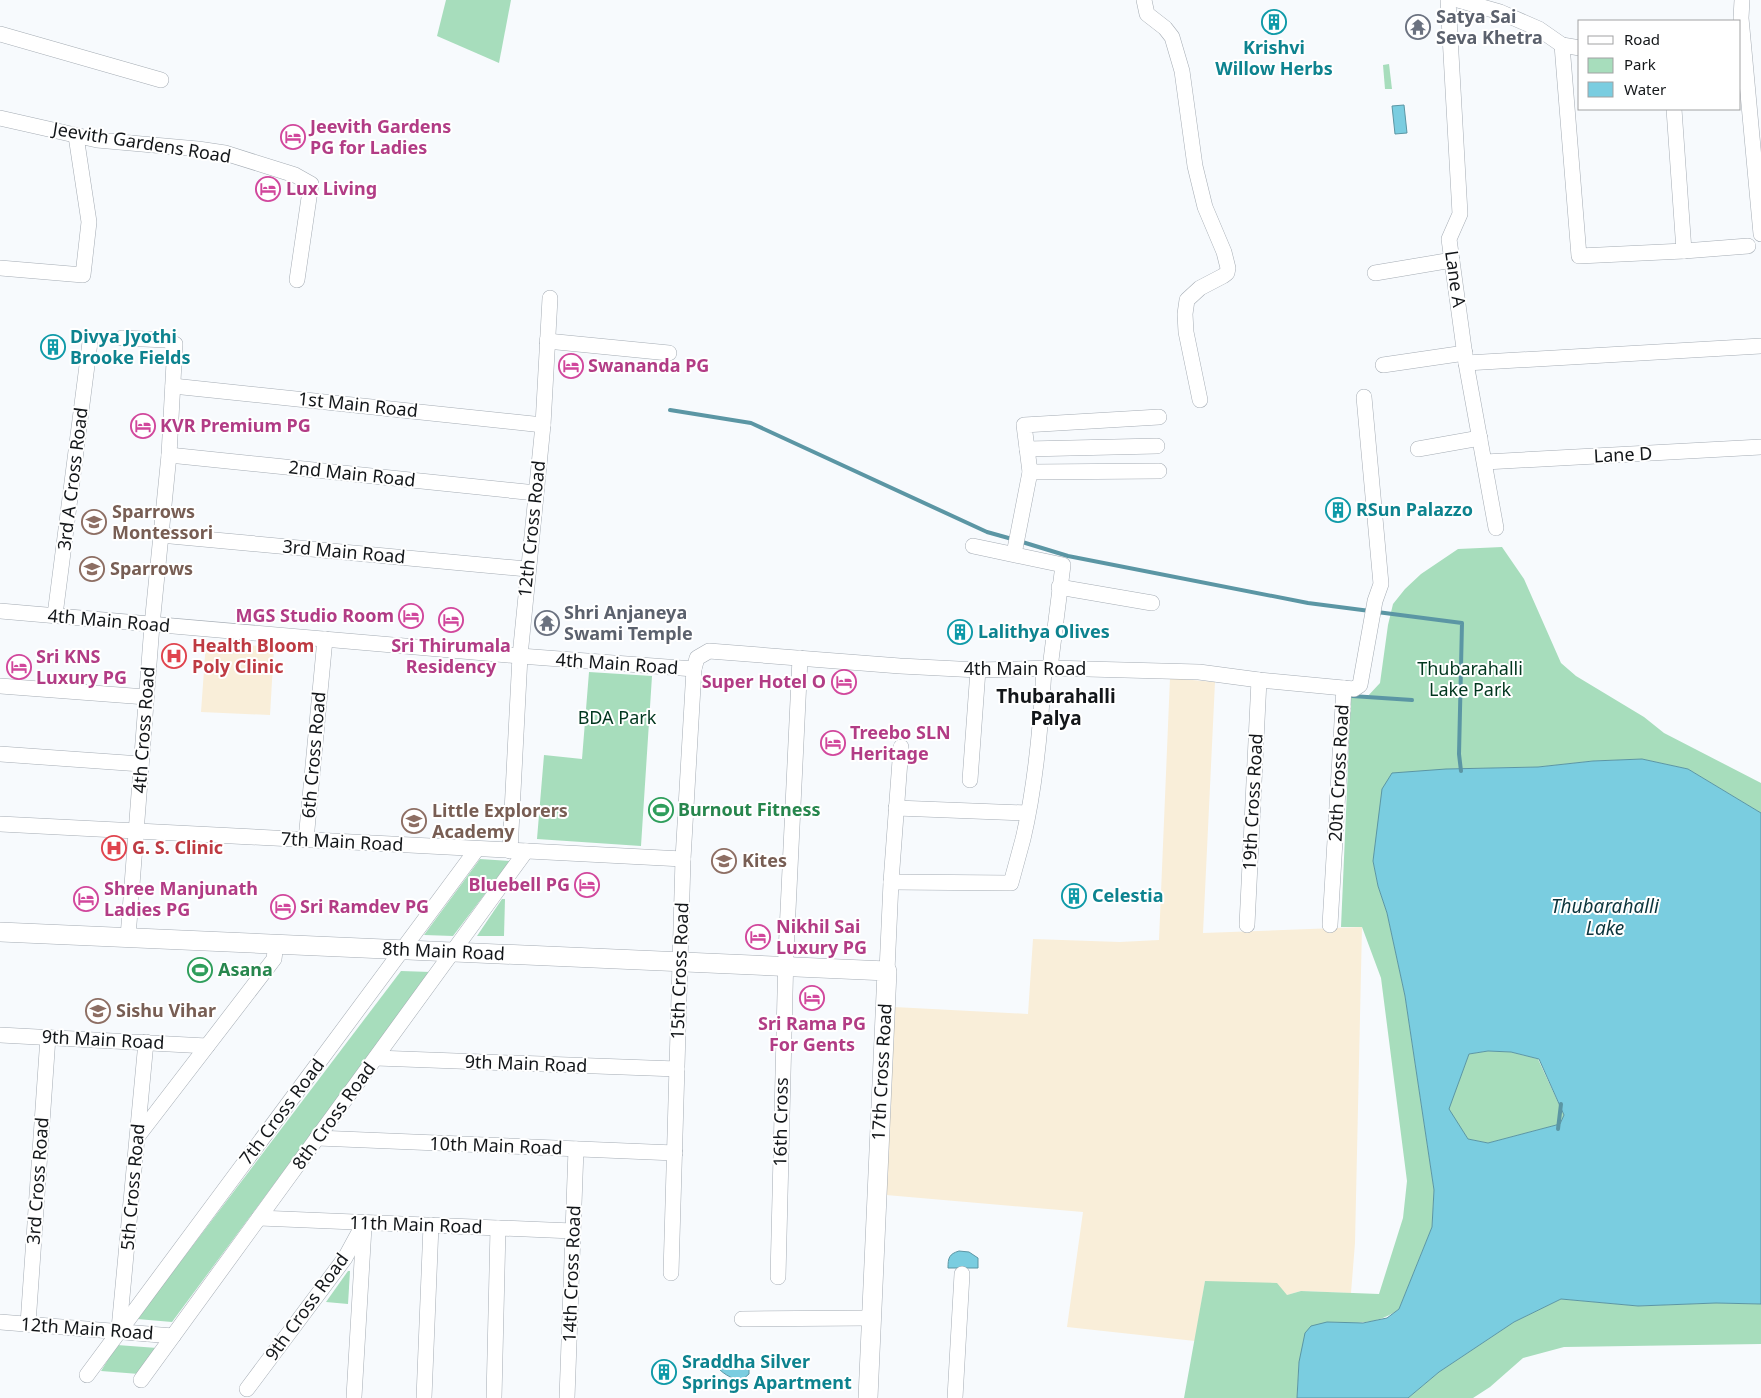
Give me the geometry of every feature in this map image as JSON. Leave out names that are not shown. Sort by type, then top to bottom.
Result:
[{"type":"street","points":[[1144,0],[1147,14],[1165,28],[1172,37],[1182,71],[1195,166],[1205,206],[1224,252],[1228,268],[1227,273],[1200,288],[1187,300],[1185,314],[1186,332],[1200,400]]},
{"type":"street","name":"Lane A","points":[[1448,0],[1460,214],[1449,239],[1466,358],[1496,528]]},
{"type":"street","points":[[1458,0],[1500,12],[1538,29],[1562,45],[1578,48]]},
{"type":"street","points":[[1742,0],[1741,18],[1755,104],[1761,234]]},
{"type":"street","points":[[0,34],[161,80]]},
{"type":"street","points":[[1562,45],[1579,256],[1748,246]]},
{"type":"street","points":[[1674,110],[1684,251]]},
{"type":"street","name":"Jeevith Gardens Road","points":[[0,118],[97,140],[198,149],[225,154],[295,175],[311,184],[297,280]]},
{"type":"street","points":[[0,268],[83,275],[89,222],[76,136]]},
{"type":"street","points":[[1375,273],[1452,260]]},
{"type":"street","name":"12th Cross Road","points":[[510,850],[520,656],[551,342],[550,298]]},
{"type":"street","name":"4th Cross Road","points":[[122,338],[166,340],[175,344],[169,455],[152,625],[128,937]]},
{"type":"street","name":"3rd A Cross Road","points":[[55,615],[90,342]]},
{"type":"street","points":[[551,342],[669,353]]},
{"type":"street","points":[[1383,365],[1466,358],[1761,346]]},
{"type":"street","name":"1st Main Road","points":[[173,386],[543,425]]},
{"type":"street","name":"20th Cross Road","points":[[1330,925],[1344,688],[1354,689],[1360,685],[1375,605],[1381,584],[1364,397]]},
{"type":"street","points":[[1016,545],[1030,472],[1024,425],[1159,417]]},
{"type":"street","points":[[1418,449],[1480,438]]},
{"type":"street","points":[[1027,449],[1157,446]]},
{"type":"street","name":"Lane D","points":[[1485,462],[1761,447]]},
{"type":"street","name":"2nd Main Road","points":[[169,455],[536,493]]},
{"type":"street","points":[[1030,472],[1159,471]]},
{"type":"street","name":"3rd Main Road","points":[[160,534],[528,569]]},
{"type":"street","points":[[891,882],[1011,883],[1023,838],[1063,565],[1016,545],[973,546]]},
{"type":"street","points":[[1059,587],[1152,602]]},
{"type":"street","name":"4th Main Road","points":[[0,611],[520,656],[694,669],[697,658],[709,651],[900,666],[978,670],[1047,668],[1199,672],[1344,688]]},
{"type":"street","name":"6th Cross Road","points":[[306,840],[325,639]]},
{"type":"street","name":"16th Cross","points":[[778,1277],[785,967],[800,658]]},
{"type":"street","name":"15th Cross Road","points":[[671,1273],[683,860],[694,669]]},
{"type":"street","points":[[970,780],[978,670]]},
{"type":"street","name":"19th Cross Road","points":[[1247,924],[1258,680]]},
{"type":"street","points":[[0,686],[146,696]]},
{"type":"street","name":"17th Cross Road","points":[[868,1398],[891,882],[901,747]]},
{"type":"street","points":[[0,754],[142,764]]},
{"type":"street","points":[[896,808],[1027,813]]},
{"type":"street","name":"7th Main Road","points":[[0,824],[683,860]]},
{"type":"street","name":"7th Cross Road","points":[[87,1375],[477,849]]},
{"type":"street","name":"8th Cross Road","points":[[141,1380],[526,851]]},
{"type":"street","name":"8th Main Road","points":[[0,932],[887,971]]},
{"type":"street","points":[[138,1136],[274,960],[276,944]]},
{"type":"street","name":"9th Main Road","points":[[0,1035],[207,1046]]},
{"type":"street","name":"3rd Cross Road","points":[[28,1324],[48,1038]]},
{"type":"street","name":"5th Cross Road","points":[[119,1331],[146,1042]]},
{"type":"street","name":"9th Main Road","points":[[376,1058],[677,1069]]},
{"type":"street","name":"10th Main Road","points":[[317,1138],[674,1153]]},
{"type":"street","name":"14th Cross Road","points":[[567,1398],[576,1149]]},
{"type":"street","name":"11th Main Road","points":[[259,1218],[573,1231]]},
{"type":"street","points":[[354,1397],[364,1223]]},
{"type":"street","name":"9th Cross Road","points":[[247,1389],[345,1258],[364,1223]]},
{"type":"street","points":[[424,1398],[431,1225]]},
{"type":"street","points":[[494,1398],[498,1228]]},
{"type":"street","points":[[954,1398],[962,1274]]},
{"type":"street","points":[[742,1319],[872,1318]]},
{"type":"street","name":"12th Main Road","points":[[0,1322],[173,1336]]},
{"type":"shaded area","points":[[206,642],[274,647],[270,715],[201,712]]},
{"type":"shaded area","points":[[1170,678],[1215,682],[1203,933],[1362,927],[1355,1243],[1351,1293],[1301,1291],[1287,1295],[1205,1281],[1195,1341],[1067,1327],[1083,1212],[886,1195],[894,1007],[1028,1014],[1033,939],[1120,942],[1159,940]]},
{"type":"green space","points":[[446,0],[511,0],[499,63],[437,36]]},
{"type":"green space","points":[[1389,64],[1392,89],[1385,89],[1383,65]]},
{"type":"green space","name":"Thubarahalli Lake Park","points":[[1502,547],[1524,579],[1561,663],[1576,676],[1644,717],[1664,733],[1761,783],[1761,813],[1688,769],[1642,759],[1593,761],[1538,767],[1446,769],[1378,828],[1373,861],[1378,886],[1387,913],[1405,996],[1434,1190],[1432,1227],[1399,1309],[1373,1321],[1356,1323],[1327,1322],[1299,1362],[1297,1398],[1184,1398],[1205,1281],[1277,1283],[1287,1295],[1301,1291],[1379,1294],[1403,1218],[1407,1181],[1381,978],[1362,927],[1341,927],[1351,697],[1366,698],[1380,683],[1388,625],[1393,604],[1405,589],[1421,574],[1458,549]]},
{"type":"green space","name":"BDA Park","points":[[589,672],[652,676],[641,846],[537,839],[544,755],[582,759]]},
{"type":"green space","points":[[480,859],[510,861],[453,936],[424,935]]},
{"type":"green space","points":[[502,899],[505,899],[504,936],[477,936]]},
{"type":"green space","points":[[401,971],[431,972],[172,1322],[137,1319]]},
{"type":"green space","points":[[1488,1051],[1511,1052],[1538,1059],[1564,1115],[1560,1124],[1488,1143],[1468,1139],[1448,1109],[1469,1054]]},
{"type":"green space","points":[[348,1271],[350,1271],[348,1304],[326,1302]]},
{"type":"green space","points":[[1561,1299],[1638,1306],[1716,1303],[1761,1304],[1761,1344],[1564,1347],[1523,1358],[1490,1387],[1473,1398],[1408,1398],[1439,1372],[1514,1322]]},
{"type":"green space","points":[[117,1345],[157,1348],[139,1374],[101,1371]]},
{"type":"water","points":[[1404,105],[1407,133],[1395,134],[1392,106]]},
{"type":"water","name":"Thubarahalli Lake","points":[[1642,759],[1688,769],[1761,813],[1761,1304],[1716,1303],[1638,1306],[1561,1299],[1514,1322],[1439,1372],[1408,1398],[1297,1398],[1299,1362],[1305,1333],[1311,1326],[1327,1322],[1363,1323],[1387,1318],[1399,1309],[1432,1227],[1434,1190],[1405,996],[1387,913],[1378,886],[1373,861],[1382,789],[1392,773],[1446,769],[1538,767],[1593,761]],"holes":[[[1488,1051],[1511,1052],[1539,1059],[1564,1115],[1560,1124],[1488,1143],[1468,1139],[1449,1109],[1469,1054]]]},
{"type":"water","points":[[959,1251],[969,1252],[978,1258],[978,1268],[948,1268],[950,1257]]},
{"type":"water","points":[[720,1360],[749,1362],[749,1374],[742,1380],[730,1377],[723,1373],[715,1364]]},
{"type":"waterway","points":[[670,410],[751,423],[987,532],[1012,539]]},
{"type":"waterway","points":[[1019,541],[1068,556],[1308,603],[1370,611]]},
{"type":"waterway","points":[[1377,612],[1462,623],[1459,754],[1461,771]]},
{"type":"waterway","points":[[1352,696],[1412,700]]},
{"type":"waterway","points":[[1558,1129],[1561,1104]]},
{"type":"place","name":"Krishvi Willow Herbs","points":[[1274,22]]},
{"type":"place","name":"Satya Sai Seva Khetra","points":[[1418,27]]},
{"type":"place","name":"Jeevith Gardens PG for Ladies","points":[[293,137]]},
{"type":"place","name":"Lux Living","points":[[268,189]]},
{"type":"place","name":"Divya Jyothi Brooke Fields","points":[[53,347]]},
{"type":"place","name":"Swananda PG","points":[[571,366]]},
{"type":"place","name":"KVR Premium PG","points":[[143,426]]},
{"type":"place","name":"RSun Palazzo","points":[[1338,510]]},
{"type":"place","name":"Sparrows Montessori","points":[[94,522]]},
{"type":"place","name":"Sparrows","points":[[92,569]]},
{"type":"place","name":"MGS Studio Room","points":[[411,616]]},
{"type":"place","name":"Sri Thirumala Residency","points":[[451,620]]},
{"type":"place","name":"Shri Anjaneya Swami Temple","points":[[547,623]]},
{"type":"place","name":"Lalithya Olives","points":[[960,632]]},
{"type":"place","name":"Health Bloom Poly Clinic","points":[[174,656]]},
{"type":"place","name":"Sri KNS Luxury PG","points":[[19,667]]},
{"type":"place","name":"Super Hotel O","points":[[844,682]]},
{"type":"place","name":"Treebo SLN Heritage","points":[[833,743]]},
{"type":"place","name":"Burnout Fitness","points":[[661,810]]},
{"type":"place","name":"Little Explorers Academy","points":[[414,821]]},
{"type":"place","name":"G. S. Clinic","points":[[114,848]]},
{"type":"place","name":"Kites","points":[[724,861]]},
{"type":"place","name":"Bluebell PG","points":[[587,885]]},
{"type":"place","name":"Celestia","points":[[1074,896]]},
{"type":"place","name":"Shree Manjunath Ladies PG","points":[[86,899]]},
{"type":"place","name":"Sri Ramdev PG","points":[[283,907]]},
{"type":"place","name":"Nikhil Sai Luxury PG","points":[[758,937]]},
{"type":"place","name":"Asana","points":[[200,970]]},
{"type":"place","name":"Sri Rama PG For Gents","points":[[812,998]]},
{"type":"place","name":"Sishu Vihar","points":[[98,1011]]},
{"type":"place","name":"Sraddha Silver Springs Apartment","points":[[664,1372]]},
{"type":"district","name":"Thubarahalli Palya","points":[[1056,707]]}]
